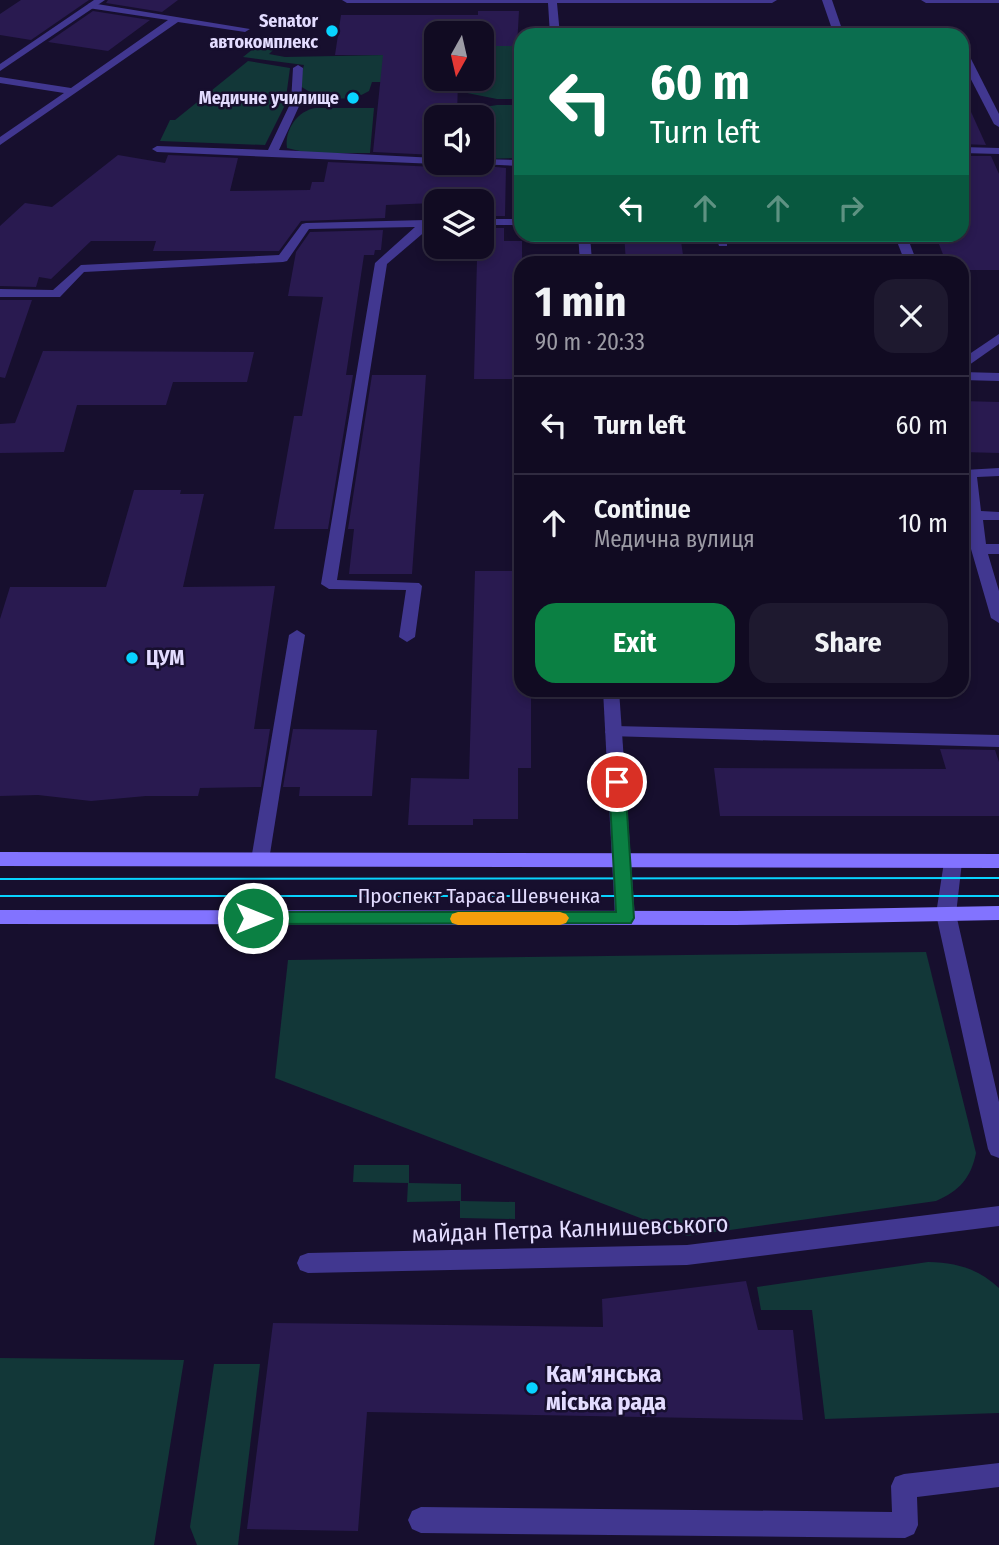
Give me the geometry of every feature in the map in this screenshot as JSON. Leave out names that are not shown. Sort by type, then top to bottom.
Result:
[{"type":"main road","name":"Проспект Тараса Шевченка","points":[[0,859],[999,861]]},
{"type":"main road","name":"Проспект Тараса Шевченка","points":[[0,917],[625,918],[999,913]]},
{"type":"street","points":[[347,0],[772,0]]},
{"type":"street","points":[[827,0],[837,28]]},
{"type":"street","points":[[926,0],[999,0]]},
{"type":"street","points":[[552,1],[554,28]]},
{"type":"street","points":[[0,68],[96,3],[245,29]]},
{"type":"street","points":[[0,142],[176,19]]},
{"type":"street","points":[[969,65],[999,124]]},
{"type":"street","points":[[273,151],[296,102],[298,68]]},
{"type":"street","points":[[0,80],[73,91]]},
{"type":"street","points":[[157,149],[273,151],[311,157],[424,161]]},
{"type":"street","points":[[969,150],[999,150]]},
{"type":"street","points":[[494,162],[514,163]]},
{"type":"street","points":[[494,222],[514,222]]},
{"type":"street","points":[[0,293],[56,293],[81,269],[283,258],[306,226],[424,223]]},
{"type":"street","points":[[407,637],[414,586],[329,584],[381,263],[424,229]]},
{"type":"street","points":[[969,361],[999,338]]},
{"type":"street","points":[[969,376],[999,377]]},
{"type":"street","points":[[999,472],[969,472],[979,549],[999,618]]},
{"type":"street","points":[[974,515],[999,516]]},
{"type":"street","points":[[979,549],[999,549]]},
{"type":"street","points":[[260,860],[298,635]]},
{"type":"street","points":[[612,697],[625,918]]},
{"type":"street","points":[[614,732],[999,741]]},
{"type":"street","points":[[953,862],[946,914],[999,1149]]},
{"type":"street","name":"майдан Петра Калнишевського","points":[[308,1263],[687,1255],[999,1216]]},
{"type":"street","points":[[421,1520],[905,1525],[904,1486],[999,1475]]},
{"type":"green space","points":[[494,45],[514,46],[514,99],[497,99],[462,92],[494,91]]},
{"type":"green space","points":[[253,49],[274,49],[269,54],[285,57],[386,55],[386,82],[372,82],[369,91],[352,98],[315,94],[299,85],[304,65],[243,57]]},
{"type":"green space","points":[[248,61],[290,68],[285,105],[265,145],[160,141],[170,120],[175,120]]},
{"type":"green space","points":[[494,105],[514,105],[514,158],[494,159]]},
{"type":"green space","points":[[316,108],[374,108],[370,153],[308,153],[287,148],[288,134],[294,122],[303,113]]},
{"type":"green space","points":[[926,952],[976,1153],[971,1170],[963,1183],[936,1201],[687,1236],[275,1078],[288,960]]},
{"type":"green space","points":[[354,1165],[409,1165],[409,1183],[461,1184],[461,1201],[515,1202],[515,1219],[460,1218],[460,1201],[407,1202],[408,1183],[353,1182]]},
{"type":"green space","points":[[928,1262],[966,1268],[999,1288],[999,1413],[825,1419],[812,1310],[761,1310],[757,1287]]},
{"type":"green space","points":[[0,1358],[184,1360],[154,1545],[0,1545]]},
{"type":"green space","points":[[214,1364],[260,1364],[238,1545],[197,1545],[190,1527]]},
{"type":"building","points":[[21,0],[89,0],[31,40],[0,35],[0,14]]},
{"type":"building","points":[[108,0],[178,0],[162,12],[106,3]]},
{"type":"building","points":[[93,11],[150,20],[108,51],[48,42]]},
{"type":"building","points":[[478,11],[519,11],[518,28],[514,28],[514,46],[494,46],[494,21],[424,21],[424,91],[458,91],[457,105],[424,105],[424,154],[373,152],[383,55],[335,55],[341,15],[478,15]]},
{"type":"building","points":[[969,107],[986,145],[969,144]]},
{"type":"building","points":[[118,155],[165,163],[168,155],[238,158],[230,191],[310,190],[312,182],[324,182],[328,162],[424,166],[424,175],[494,175],[494,167],[506,168],[505,216],[494,216],[494,189],[424,189],[424,203],[386,205],[385,218],[301,221],[279,251],[153,251],[156,241],[91,241],[51,279],[39,277],[36,287],[0,286],[0,226],[25,203],[52,207]]},
{"type":"building","points":[[969,156],[991,156],[999,174],[999,270],[969,270],[969,256],[944,256],[938,242],[969,242]]},
{"type":"building","points":[[494,228],[504,228],[504,241],[522,242],[522,256],[514,256],[514,379],[474,379],[477,259],[494,259]]},
{"type":"building","points":[[383,230],[381,250],[375,250],[374,255],[364,255],[346,375],[353,375],[328,529],[274,529],[294,416],[302,416],[323,297],[288,296],[296,252],[310,232]]},
{"type":"building","points":[[625,242],[681,242],[683,256],[626,256]]},
{"type":"building","points":[[0,300],[32,300],[5,378],[0,377]]},
{"type":"building","points":[[43,351],[254,352],[247,382],[173,382],[166,405],[77,405],[64,452],[0,453],[0,424],[15,423]]},
{"type":"building","points":[[372,375],[426,375],[412,574],[349,574],[354,529],[348,529]]},
{"type":"building","points":[[969,401],[999,402],[999,453],[969,452]]},
{"type":"building","name":"ЦУМ","points":[[134,490],[181,490],[180,494],[204,494],[183,587],[275,586],[254,729],[270,729],[261,787],[200,788],[198,796],[146,796],[91,801],[38,795],[0,796],[0,619],[10,587],[106,587]]},
{"type":"building","points":[[475,571],[514,571],[514,697],[531,697],[531,768],[518,768],[518,819],[473,819],[473,825],[408,825],[411,778],[469,779]]},
{"type":"building","points":[[293,729],[377,730],[372,796],[299,796],[300,787],[283,787]]},
{"type":"building","points":[[940,749],[995,750],[999,762],[999,816],[720,816],[714,768],[946,769]]},
{"type":"building","name":"Кам'янська міська рада","points":[[746,1281],[758,1330],[793,1330],[803,1420],[367,1412],[358,1531],[247,1529],[273,1323],[603,1327],[602,1299]]},
{"type":"tram line","points":[[0,879],[999,878]]},
{"type":"tram line","points":[[0,896],[999,896]]},
{"type":"slow traffic","points":[[458,919],[560,918]]},
{"type":"place","name":"Senator автокомплекс","points":[[332,31]]},
{"type":"place","name":"Медичне училище","points":[[353,98]]},
{"type":"place","name":"ЦУМ","points":[[132,658]]},
{"type":"place","name":"Кам'янська міська рада","points":[[532,1388]]},
{"type":"route","points":[[253,918],[625,918],[617,782]]}]
